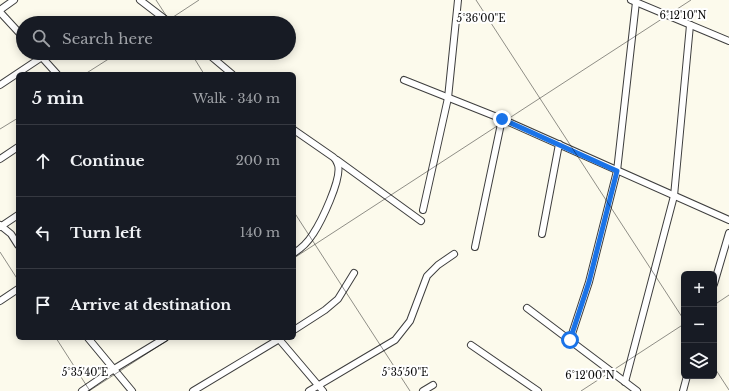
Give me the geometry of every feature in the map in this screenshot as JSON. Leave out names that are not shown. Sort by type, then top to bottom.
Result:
[{"type":"street","points":[[14,0],[1,9],[16,27]]},
{"type":"street","points":[[140,0],[161,16]]},
{"type":"street","points":[[423,210],[448,98],[458,0]]},
{"type":"street","points":[[570,340],[589,282],[617,171],[634,1],[690,25],[728,39]]},
{"type":"street","points":[[625,382],[674,196],[690,25]]},
{"type":"street","points":[[18,72],[34,60]]},
{"type":"street","points":[[44,60],[55,72]]},
{"type":"street","points":[[215,60],[230,72]]},
{"type":"street","points":[[0,86],[16,74]]},
{"type":"street","points":[[404,80],[502,119],[729,220]]},
{"type":"street","points":[[475,247],[502,119]]},
{"type":"street","points":[[296,131],[421,222]]},
{"type":"street","points":[[542,234],[559,144]]},
{"type":"street","points":[[0,159],[16,148]]},
{"type":"street","points":[[296,252],[304,246],[314,233],[336,187],[339,168],[335,159]]},
{"type":"street","points":[[16,216],[0,226],[11,234],[16,242]]},
{"type":"street","points":[[717,274],[729,232]]},
{"type":"street","points":[[309,391],[395,340],[410,321],[427,276],[438,265],[454,254]]},
{"type":"street","points":[[296,329],[325,310],[338,299],[354,273]]},
{"type":"street","points":[[0,301],[16,290]]},
{"type":"street","points":[[527,308],[637,391]]},
{"type":"street","points":[[90,340],[132,391]]},
{"type":"street","points":[[82,391],[114,369],[162,340]]},
{"type":"street","points":[[192,391],[276,340]]},
{"type":"street","points":[[281,340],[323,391]]},
{"type":"street","points":[[472,345],[538,391]]},
{"type":"street","points":[[683,391],[686,379]]},
{"type":"street","points":[[423,391],[433,385]]},
{"type":"route","points":[[502,119],[617,171],[589,282],[570,340]]}]
